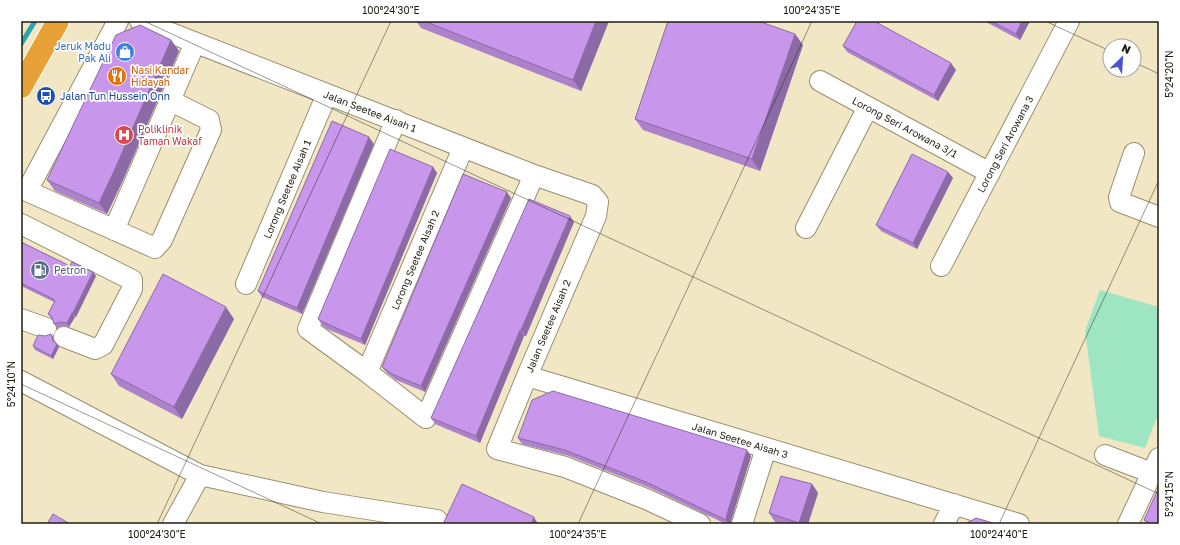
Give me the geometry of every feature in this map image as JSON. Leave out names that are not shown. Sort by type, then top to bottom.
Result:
[{"type":"highway","points":[[21,87],[58,21]]},
{"type":"street","points":[[118,21],[27,191],[154,248],[162,240],[210,130],[209,120],[171,101]]},
{"type":"street","name":"Jalan Seetee Aisah 1","points":[[140,21],[396,120],[463,148],[592,195],[598,202]]},
{"type":"street","name":"Lorong Seri Arowana 3","points":[[941,266],[1070,21]]},
{"type":"street","points":[[114,230],[195,43]]},
{"type":"street","name":"Lorong Seri Arowana 3/1","points":[[820,81],[990,173]]},
{"type":"street","name":"Lorong Seetee Aisah 1","points":[[246,284],[327,94]]},
{"type":"street","points":[[806,228],[868,107]]},
{"type":"street","points":[[396,120],[308,329],[426,418],[534,175]]},
{"type":"street","name":"Lorong Seetee Aisah 2","points":[[367,372],[463,148]]},
{"type":"street","points":[[1134,153],[1119,197],[1120,202],[1159,217]]},
{"type":"street","name":"Jalan Seetee Aisah 2","points":[[598,202],[596,216],[497,449],[565,467],[646,499],[700,524]]},
{"type":"street","points":[[21,224],[132,280],[132,289],[104,345],[95,349],[64,337]]},
{"type":"street","points":[[21,319],[46,328]]},
{"type":"street","name":"Jalan Seetee Aisah 3","points":[[527,376],[1019,524]]},
{"type":"street","points":[[21,381],[200,475],[323,502],[437,520]]},
{"type":"street","points":[[742,524],[766,448]]},
{"type":"street","points":[[1105,455],[1155,466],[1128,524]]},
{"type":"street","points":[[174,524],[200,475]]},
{"type":"street","points":[[944,524],[954,504]]},
{"type":"green space","points":[[1100,290],[1159,307],[1159,412],[1145,448],[1099,436],[1085,331]]},
{"type":"building","points":[[424,21],[596,21],[573,80]]},
{"type":"building","points":[[668,21],[758,21],[795,34],[752,159],[635,119]]},
{"type":"building","points":[[857,21],[874,21],[951,63],[934,95],[843,46]]},
{"type":"building","points":[[991,21],[1022,21],[1016,34]]},
{"type":"building","points":[[140,25],[171,40],[99,203],[47,180],[116,35]]},
{"type":"building","points":[[332,121],[369,137],[297,308],[258,291]]},
{"type":"building","points":[[390,149],[433,167],[361,339],[318,319]]},
{"type":"building","points":[[912,154],[948,172],[913,243],[876,225]]},
{"type":"building","points":[[463,174],[507,192],[421,386],[392,374],[382,367]]},
{"type":"building","points":[[529,199],[570,216],[476,436],[431,418]]},
{"type":"building","points":[[21,242],[70,266],[72,262],[93,272],[67,323],[60,322],[54,324],[52,317],[48,314],[55,301],[21,283]]},
{"type":"building","points":[[163,274],[226,307],[174,407],[111,374]]},
{"type":"building","points":[[51,334],[53,341],[57,344],[51,356],[33,346],[38,335],[45,336]]},
{"type":"building","points":[[553,391],[747,450],[726,520],[646,482],[565,450],[518,438],[532,400]]},
{"type":"building","points":[[781,476],[812,484],[799,523],[769,513]]},
{"type":"building","points":[[462,484],[534,517],[531,524],[443,524]]},
{"type":"building","points":[[1159,487],[1159,524],[1152,524],[1144,520]]},
{"type":"building","points":[[53,514],[70,524],[47,524]]},
{"type":"building","points":[[976,518],[993,523],[995,524],[965,524]]},
{"type":"waterway","points":[[21,44],[35,21]]},
{"type":"place","name":"Jeruk Madu Pak Ali","points":[[125,52]]},
{"type":"place","name":"Nasi Kandar Hidayah","points":[[117,76]]},
{"type":"place","name":"Jalan Tun Hussein Onn","points":[[46,96]]},
{"type":"place","name":"Poliklinik Taman Wakaf","points":[[124,135]]},
{"type":"place","name":"Petron","points":[[40,270]]}]
